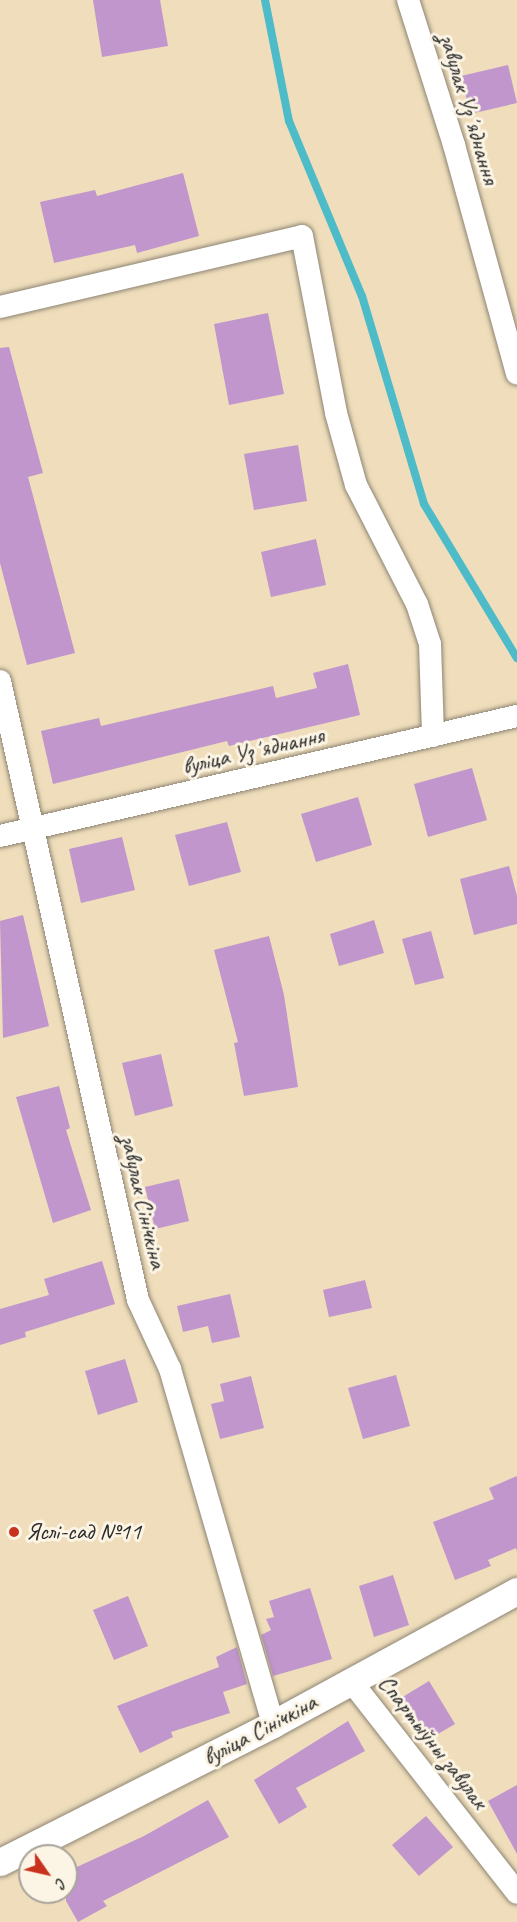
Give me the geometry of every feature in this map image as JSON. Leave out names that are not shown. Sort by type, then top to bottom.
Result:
[{"type":"street","name":"завулак Узʼяднання","points":[[408,0],[454,145],[517,373]]},
{"type":"street","points":[[0,307],[302,236],[336,413],[356,485],[417,604],[430,644],[433,736]]},
{"type":"street","name":"завулак Сінічкіна","points":[[0,681],[30,828],[138,1300],[170,1369],[273,1724]]},
{"type":"street","name":"вуліца Узʼяднання","points":[[0,836],[517,716]]},
{"type":"street","name":"вуліца Сінічкіна","points":[[0,1862],[273,1724],[517,1591]]},
{"type":"street","name":"Спартыўны завулак","points":[[351,1681],[517,1893]]},
{"type":"building","points":[[93,0],[160,0],[168,46],[102,57]]},
{"type":"building","points":[[508,65],[517,103],[470,114],[461,76]]},
{"type":"building","points":[[183,173],[199,236],[137,253],[135,245],[54,263],[40,202],[95,190],[97,196]]},
{"type":"building","points":[[268,313],[284,394],[229,405],[214,324]]},
{"type":"building","points":[[9,347],[43,473],[28,477],[75,653],[27,665],[0,563],[0,348]]},
{"type":"building","points":[[298,445],[307,501],[254,510],[244,454]]},
{"type":"building","points":[[316,539],[326,585],[271,597],[261,552]]},
{"type":"building","points":[[348,664],[360,715],[229,746],[227,741],[53,784],[41,731],[99,718],[101,726],[273,686],[276,698],[317,688],[313,673]]},
{"type":"building","points":[[472,768],[487,820],[428,837],[414,784]]},
{"type":"building","points":[[358,797],[372,845],[316,862],[301,814]]},
{"type":"building","points":[[227,822],[241,872],[189,886],[175,835]]},
{"type":"building","points":[[122,837],[135,890],[81,903],[69,849]]},
{"type":"building","points":[[509,866],[517,896],[517,924],[474,935],[460,879]]},
{"type":"building","points":[[23,915],[49,1026],[3,1038],[0,921]]},
{"type":"building","points":[[374,920],[384,953],[339,966],[330,934]]},
{"type":"building","points":[[431,931],[444,978],[415,985],[402,939]]},
{"type":"building","points":[[269,936],[284,995],[298,1087],[244,1096],[234,1043],[238,1042],[214,950]]},
{"type":"building","points":[[161,1054],[173,1106],[135,1116],[122,1063]]},
{"type":"building","points":[[59,1086],[70,1128],[66,1130],[91,1210],[53,1223],[16,1097]]},
{"type":"building","points":[[179,1179],[189,1221],[155,1229],[145,1187]]},
{"type":"building","points":[[102,1261],[115,1304],[25,1332],[26,1337],[0,1345],[0,1309],[49,1295],[44,1279]]},
{"type":"building","points":[[365,1280],[372,1308],[329,1317],[323,1290]]},
{"type":"building","points":[[230,1294],[240,1337],[212,1343],[208,1326],[183,1332],[177,1306]]},
{"type":"building","points":[[125,1359],[138,1402],[98,1415],[85,1371]]},
{"type":"building","points":[[396,1375],[410,1426],[363,1439],[348,1388]]},
{"type":"building","points":[[251,1376],[264,1428],[220,1439],[211,1404],[224,1401],[220,1384]]},
{"type":"building","points":[[517,1476],[517,1552],[516,1548],[488,1560],[491,1566],[455,1580],[433,1522],[494,1499],[489,1488]]},
{"type":"building","points":[[393,1575],[409,1625],[374,1637],[359,1586]]},
{"type":"building","points":[[310,1588],[332,1659],[273,1676],[261,1635],[271,1630],[266,1619],[274,1617],[269,1601]]},
{"type":"building","points":[[128,1596],[148,1646],[114,1660],[93,1610]]},
{"type":"building","points":[[237,1647],[247,1684],[223,1692],[230,1713],[171,1732],[173,1737],[140,1753],[117,1706],[219,1667],[216,1657]]},
{"type":"building","points":[[429,1681],[455,1724],[426,1741],[401,1698]]},
{"type":"building","points":[[348,1721],[365,1751],[296,1788],[307,1807],[279,1824],[254,1780]]},
{"type":"building","points":[[517,1785],[517,1854],[488,1801]]},
{"type":"building","points":[[208,1800],[229,1837],[103,1901],[107,1906],[78,1922],[68,1904],[78,1904],[78,1866],[144,1836]]},
{"type":"building","points":[[426,1816],[453,1847],[419,1876],[392,1845]]},
{"type":"waterway","points":[[265,0],[289,121],[362,296],[424,504],[517,658]]},
{"type":"place","name":"Яслі-сад №11","points":[[14,1532]]}]
